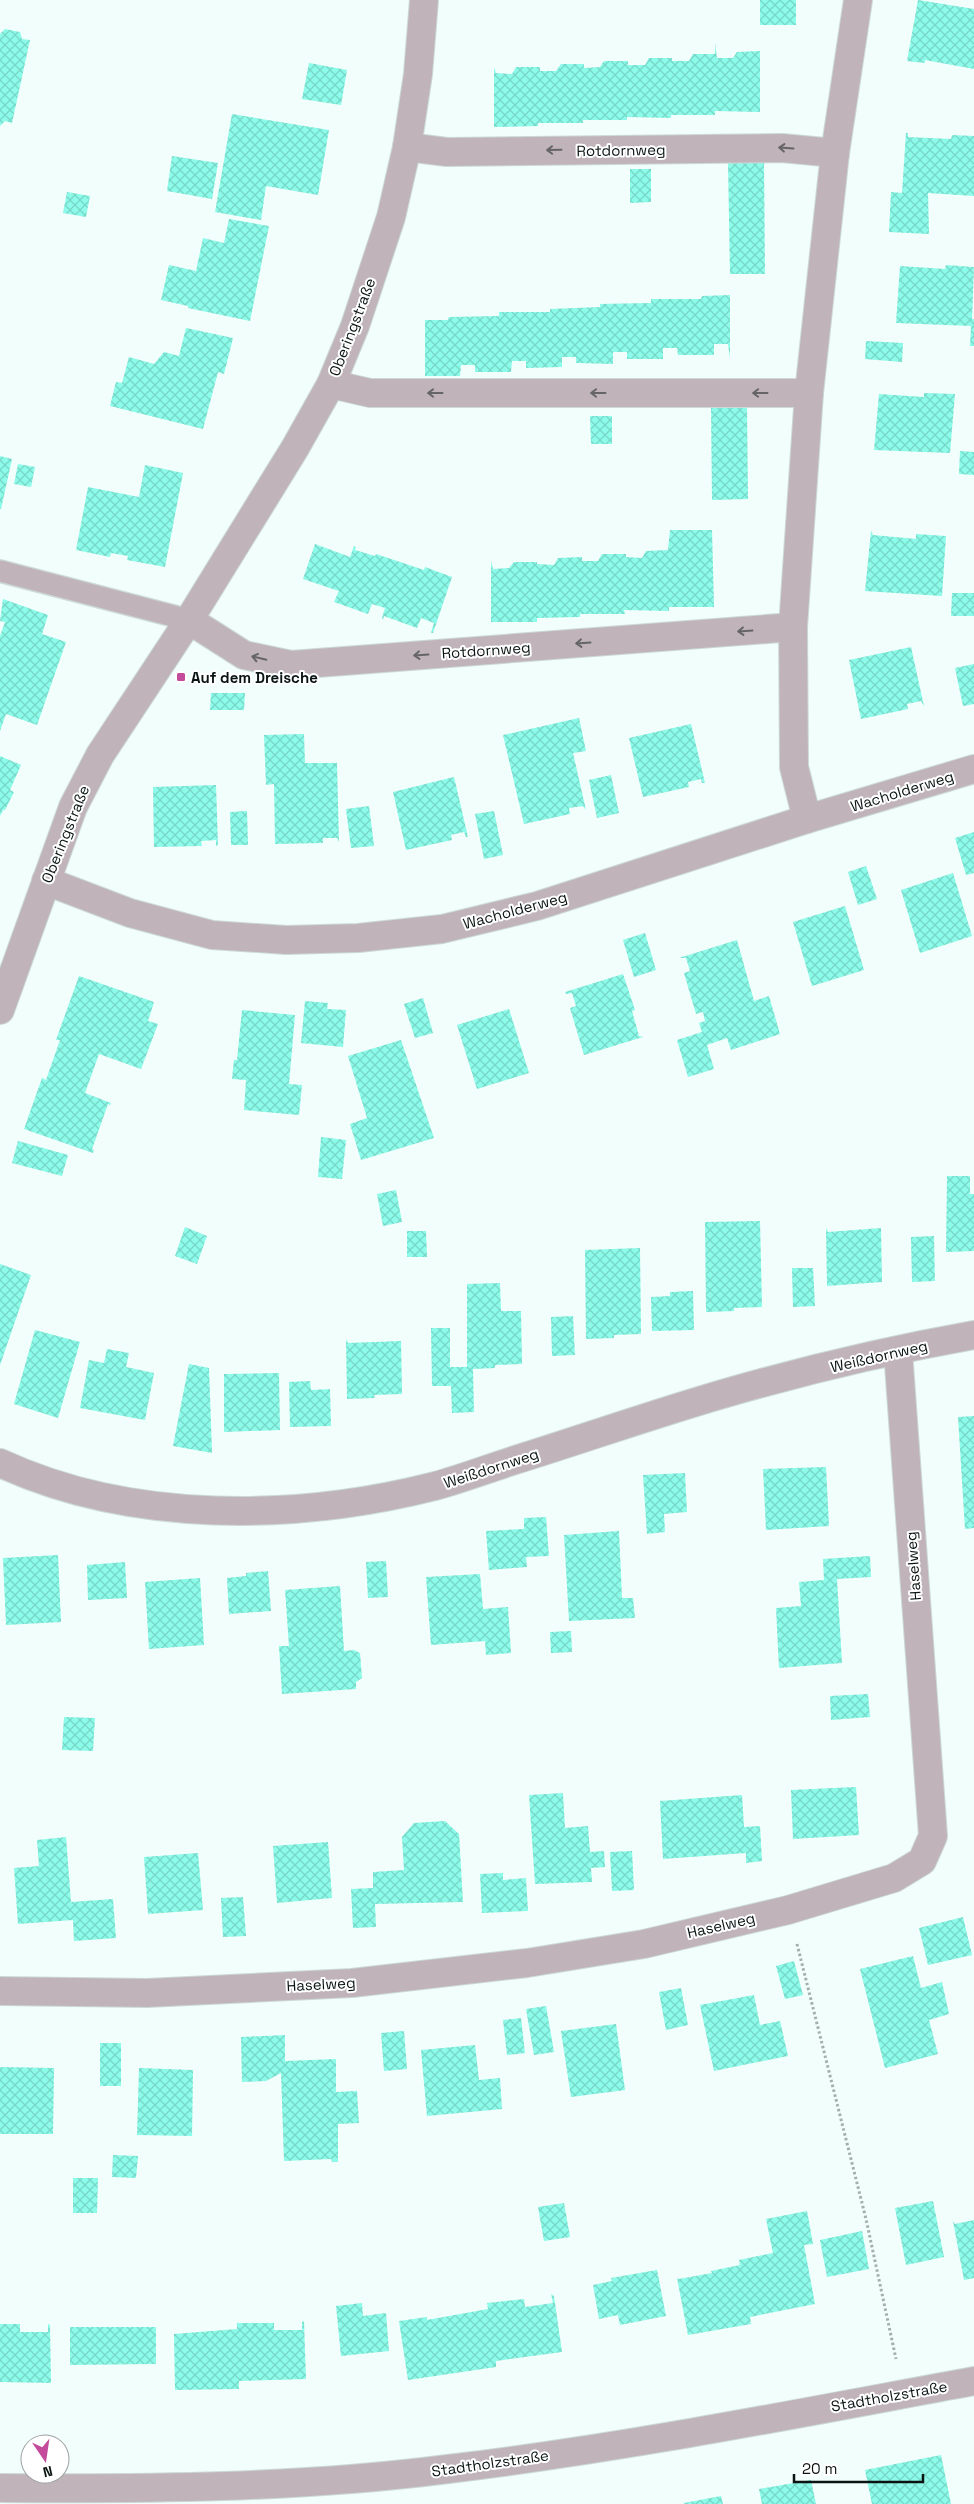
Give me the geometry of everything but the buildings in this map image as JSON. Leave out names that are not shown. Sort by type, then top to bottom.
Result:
[{"type":"street","name":"Oberingstraße","points":[[0,1010],[73,807],[100,755],[189,620],[295,448],[331,384],[355,326],[391,217],[407,147],[418,74],[424,0]]},
{"type":"street","points":[[807,819],[794,767],[794,627],[809,393],[835,153],[858,0]]},
{"type":"street","name":"Rotdornweg","points":[[407,147],[447,152],[782,148],[835,153]]},
{"type":"street","points":[[331,384],[370,394],[809,393]]},
{"type":"street","name":"Rotdornweg","points":[[189,620],[244,655],[291,665],[794,627]]},
{"type":"street","name":"Wacholderweg","points":[[46,881],[130,912],[212,935],[286,940],[358,938],[442,929],[537,906],[807,819],[974,769]]},
{"type":"street","name":"Weißdornweg","points":[[0,1463],[85,1493],[162,1507],[215,1511],[277,1510],[341,1504],[435,1486],[734,1391],[898,1351],[974,1335]]},
{"type":"street","name":"Haselweg","points":[[0,1991],[148,1993],[352,1983],[527,1962],[634,1945],[788,1910],[894,1878],[922,1861],[933,1836],[898,1351]]},
{"type":"street","name":"Stadtholzstraße","points":[[0,2488],[156,2488],[305,2482],[448,2470],[623,2444],[974,2381]]},
{"type":"lane","points":[[0,571],[189,620]]},
{"type":"path","points":[[788,1910],[866,2219],[902,2394]]},
{"type":"place","name":"Auf dem Dreische","points":[[181,677]]}]
